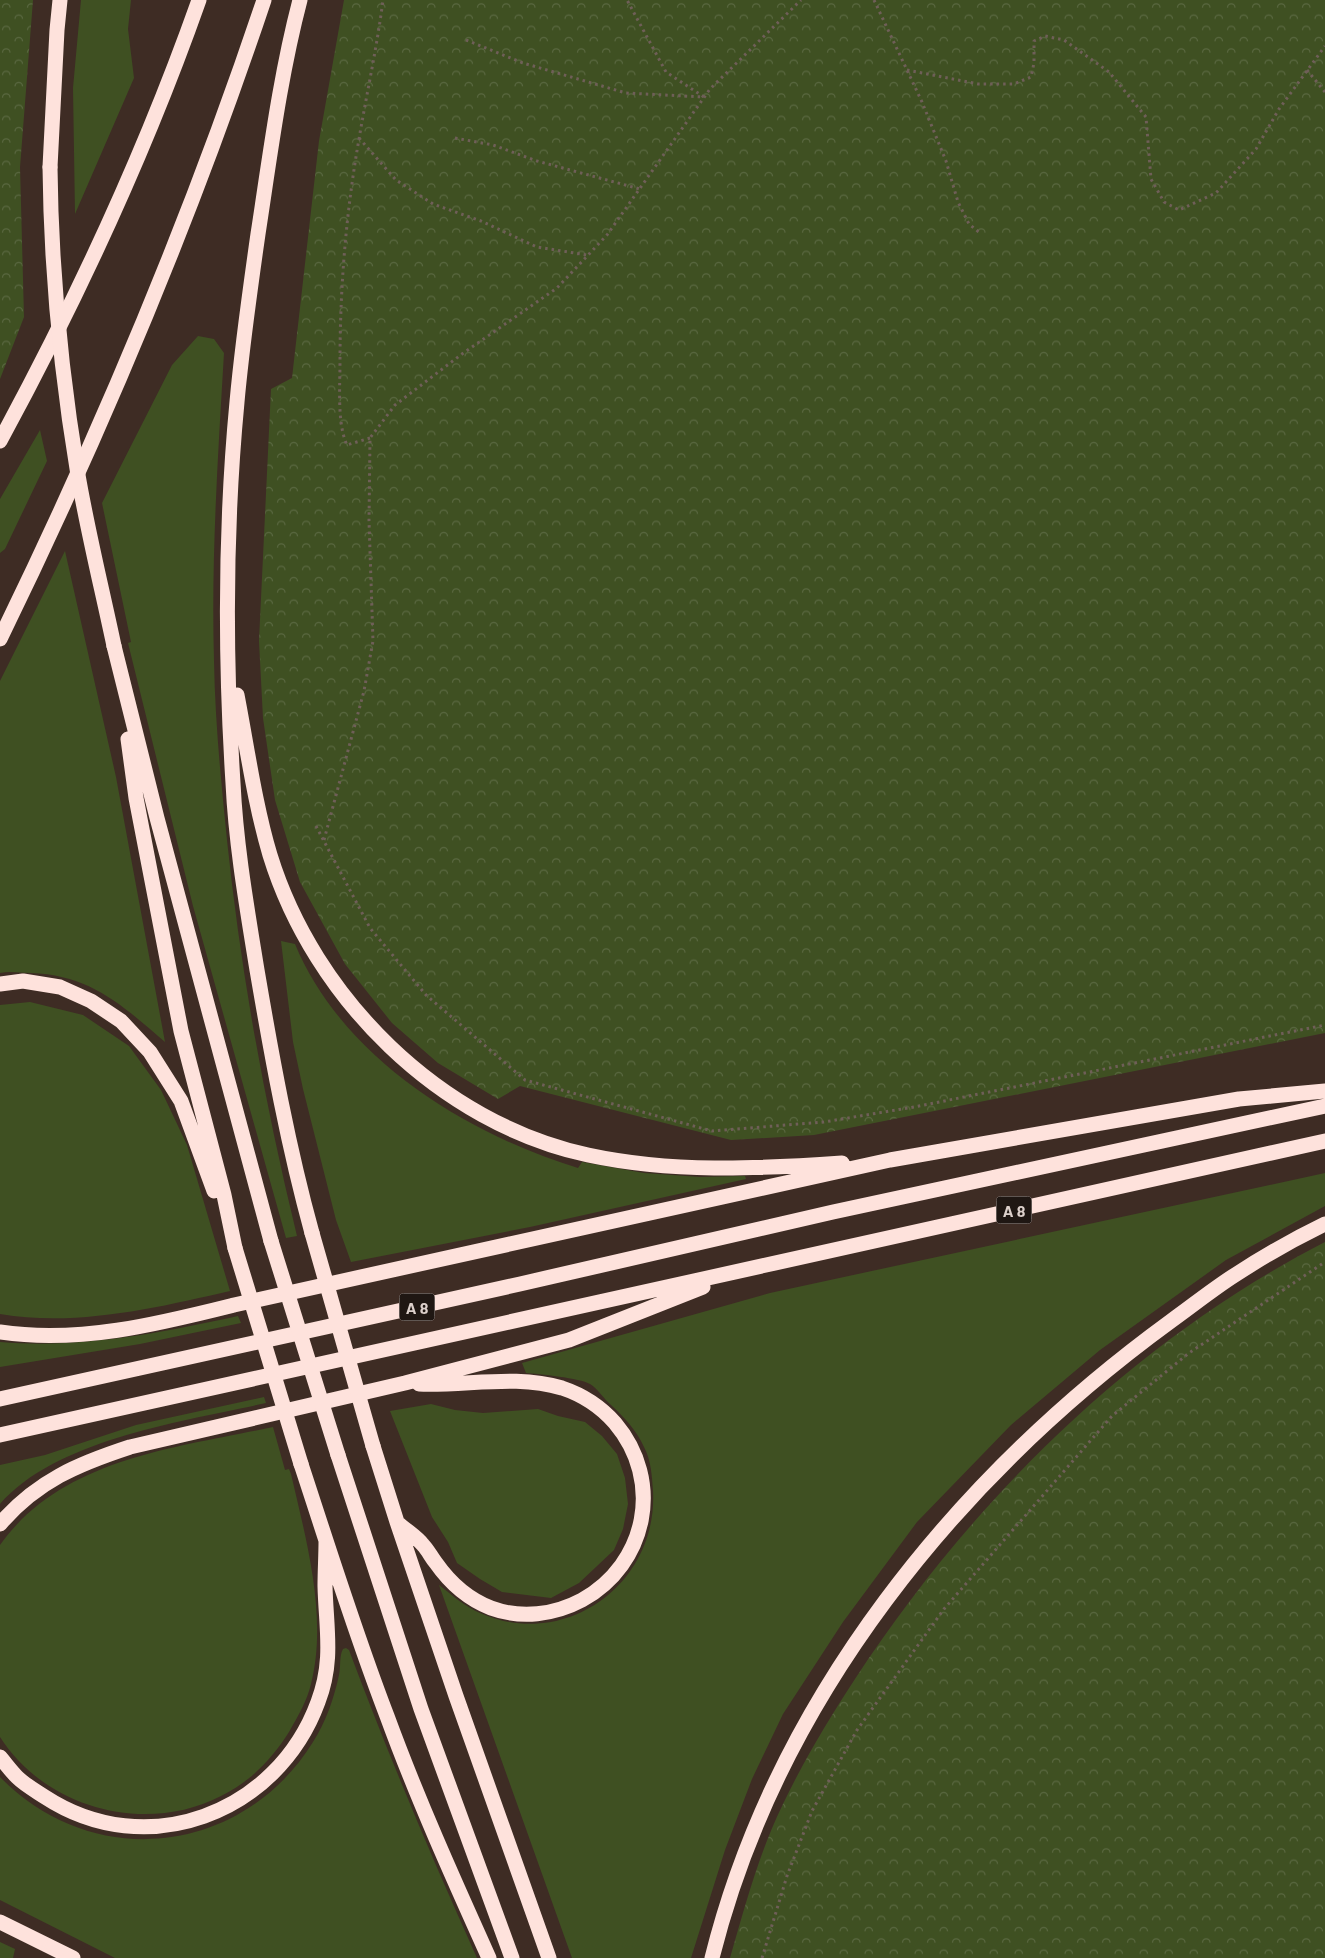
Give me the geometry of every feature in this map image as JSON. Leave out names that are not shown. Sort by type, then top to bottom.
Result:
[{"type":"highway","points":[[60,0],[56,30],[50,167],[54,278],[68,416],[78,478],[114,646],[159,828],[271,1241],[338,1455],[421,1709],[512,1958]]},
{"type":"highway","points":[[0,441],[49,351],[117,208],[176,65],[199,0]]},
{"type":"highway","points":[[0,638],[50,536],[115,389],[195,194],[264,0]]},
{"type":"highway","points":[[300,0],[269,159],[250,293],[238,393],[230,503],[228,648],[233,785],[245,896],[273,1063],[294,1166],[312,1233],[373,1446],[397,1522],[549,1958]]},
{"type":"highway","points":[[228,648],[255,789],[270,855],[296,920],[329,975],[359,1015],[398,1056],[431,1082],[475,1110],[527,1135],[562,1148],[616,1160],[650,1165],[719,1169],[890,1160]]},
{"type":"highway","points":[[120,670],[136,798],[181,1031],[224,1195],[235,1248],[326,1540],[387,1718],[435,1838],[488,1958]]},
{"type":"highway","points":[[0,984],[23,982],[60,987],[91,1001],[121,1021],[150,1052],[181,1101],[216,1195],[229,1224]]},
{"type":"highway","points":[[0,1332],[28,1336],[70,1336],[164,1323],[244,1303],[890,1160],[1239,1098],[1325,1091]]},
{"type":"highway","name":"A 8","points":[[0,1399],[530,1282],[833,1212],[1325,1106]]},
{"type":"highway","name":"A 8","points":[[0,1435],[1325,1141]]},
{"type":"highway","points":[[712,1958],[747,1846],[769,1795],[805,1726],[864,1631],[935,1537],[1015,1452],[1126,1353],[1233,1276],[1295,1239],[1325,1224]]},
{"type":"highway","points":[[0,1524],[11,1511],[43,1484],[82,1463],[104,1455],[130,1447],[404,1383],[569,1340],[744,1271]]},
{"type":"highway","points":[[397,1522],[423,1544],[452,1583],[474,1599],[491,1608],[529,1615],[543,1614],[556,1612],[592,1595],[620,1569],[636,1539],[642,1518],[643,1502],[643,1483],[640,1468],[624,1434],[607,1414],[579,1394],[548,1385],[521,1381],[446,1385],[404,1383]]},
{"type":"highway","points":[[0,1757],[18,1778],[58,1805],[95,1821],[118,1825],[166,1825],[186,1822],[212,1813],[254,1790],[282,1762],[301,1737],[318,1703],[322,1690],[329,1643],[325,1587],[326,1540]]},
{"type":"highway","points":[[0,1922],[73,1958]]},
{"type":"path","points":[[383,0],[347,219],[340,298],[342,435],[347,445],[370,438],[396,406],[462,354],[557,288],[608,235],[710,88],[801,0]]},
{"type":"path","points":[[627,0],[666,72],[704,97]]},
{"type":"path","points":[[874,0],[907,70],[946,161],[958,202],[968,224],[980,233]]},
{"type":"path","points":[[907,70],[978,84],[1014,84],[1031,77],[1034,63],[1034,41],[1046,36],[1064,40],[1109,72],[1146,117],[1151,179],[1164,202],[1179,210],[1216,193],[1256,148],[1279,109],[1325,46]]},
{"type":"path","points":[[466,40],[523,63],[626,93],[704,97]]},
{"type":"path","points":[[1307,70],[1325,92]]},
{"type":"path","points":[[359,138],[396,180],[433,204],[481,221],[536,247],[588,256]]},
{"type":"path","points":[[455,138],[493,145],[537,162],[640,189]]},
{"type":"path","points":[[324,841],[364,691],[373,641],[369,521],[370,438]]},
{"type":"path","points":[[316,826],[370,928],[426,995],[525,1080],[712,1131],[824,1122],[914,1107],[1325,1025]]},
{"type":"path","points":[[762,1958],[787,1876],[812,1811],[857,1730],[944,1609],[1112,1416],[1188,1353],[1325,1262]]},
{"type":"green space","points":[[0,0],[33,0],[20,167],[24,317],[0,379]]},
{"type":"green space","points":[[81,0],[131,0],[128,29],[134,78],[75,214],[73,88]]},
{"type":"green space","points":[[344,0],[1325,0],[1325,1033],[814,1135],[731,1140],[520,1086],[498,1099],[438,1063],[392,1023],[345,964],[300,882],[275,800],[263,718],[259,641],[271,389],[292,378],[319,141]]},
{"type":"green space","points":[[198,336],[214,339],[224,353],[213,584],[217,728],[239,940],[264,1088],[297,1236],[286,1238],[193,906],[128,643],[131,642],[102,503],[172,365]]},
{"type":"green space","points":[[40,430],[47,461],[5,549],[0,553],[0,499]]},
{"type":"green space","points":[[65,551],[116,777],[165,1042],[119,1004],[88,986],[71,979],[52,975],[16,972],[0,973],[0,681]]},
{"type":"green space","points":[[281,941],[295,944],[316,985],[343,1022],[375,1055],[411,1085],[451,1112],[492,1134],[535,1153],[578,1168],[582,1162],[644,1173],[700,1177],[745,1176],[746,1179],[530,1227],[351,1262],[336,1220],[303,1089],[293,1042]]},
{"type":"green space","points":[[30,1002],[83,1015],[129,1046],[161,1090],[187,1145],[230,1291],[174,1304],[87,1317],[29,1317],[0,1314],[0,1005]]},
{"type":"green space","points":[[1325,1173],[1325,1206],[1226,1260],[1100,1350],[1011,1425],[917,1522],[843,1622],[783,1714],[752,1779],[725,1850],[691,1958],[572,1958],[439,1585],[474,1610],[512,1622],[544,1623],[573,1616],[600,1601],[623,1580],[640,1555],[650,1525],[653,1491],[651,1468],[644,1447],[625,1420],[596,1389],[590,1384],[578,1380],[526,1373],[522,1363],[770,1293]]},
{"type":"green space","points":[[1325,1242],[1325,1958],[730,1958],[753,1880],[767,1841],[799,1772],[855,1679],[901,1613],[951,1549],[1005,1488],[1062,1430],[1123,1376],[1187,1327],[1255,1282]]},
{"type":"green space","points":[[238,1316],[241,1323],[140,1344],[0,1367],[0,1342],[60,1343],[120,1338],[150,1334]]},
{"type":"green space","points":[[264,1397],[266,1403],[161,1426],[87,1448],[54,1463],[24,1482],[0,1504],[0,1465],[45,1455],[136,1425]]},
{"type":"green space","points":[[431,1404],[455,1410],[483,1413],[538,1409],[585,1422],[602,1436],[617,1454],[625,1478],[628,1504],[623,1529],[614,1550],[579,1583],[551,1598],[502,1592],[457,1563],[448,1542],[432,1517],[390,1411]]},
{"type":"green space","points":[[273,1427],[285,1470],[289,1469],[291,1474],[308,1551],[316,1605],[316,1658],[311,1684],[305,1702],[289,1732],[268,1760],[251,1777],[221,1796],[192,1808],[161,1813],[130,1813],[100,1808],[70,1798],[43,1782],[20,1762],[0,1737],[0,1545],[26,1516],[55,1493],[88,1475],[123,1461],[160,1451]]},
{"type":"green space","points":[[346,1648],[349,1650],[410,1805],[477,1958],[115,1958],[0,1900],[0,1777],[38,1808],[79,1828],[122,1838],[166,1838],[208,1828],[248,1809],[283,1780],[313,1742],[329,1710],[339,1675],[342,1652]]},
{"type":"green space","points":[[0,1942],[15,1949],[13,1958],[0,1958]]}]
